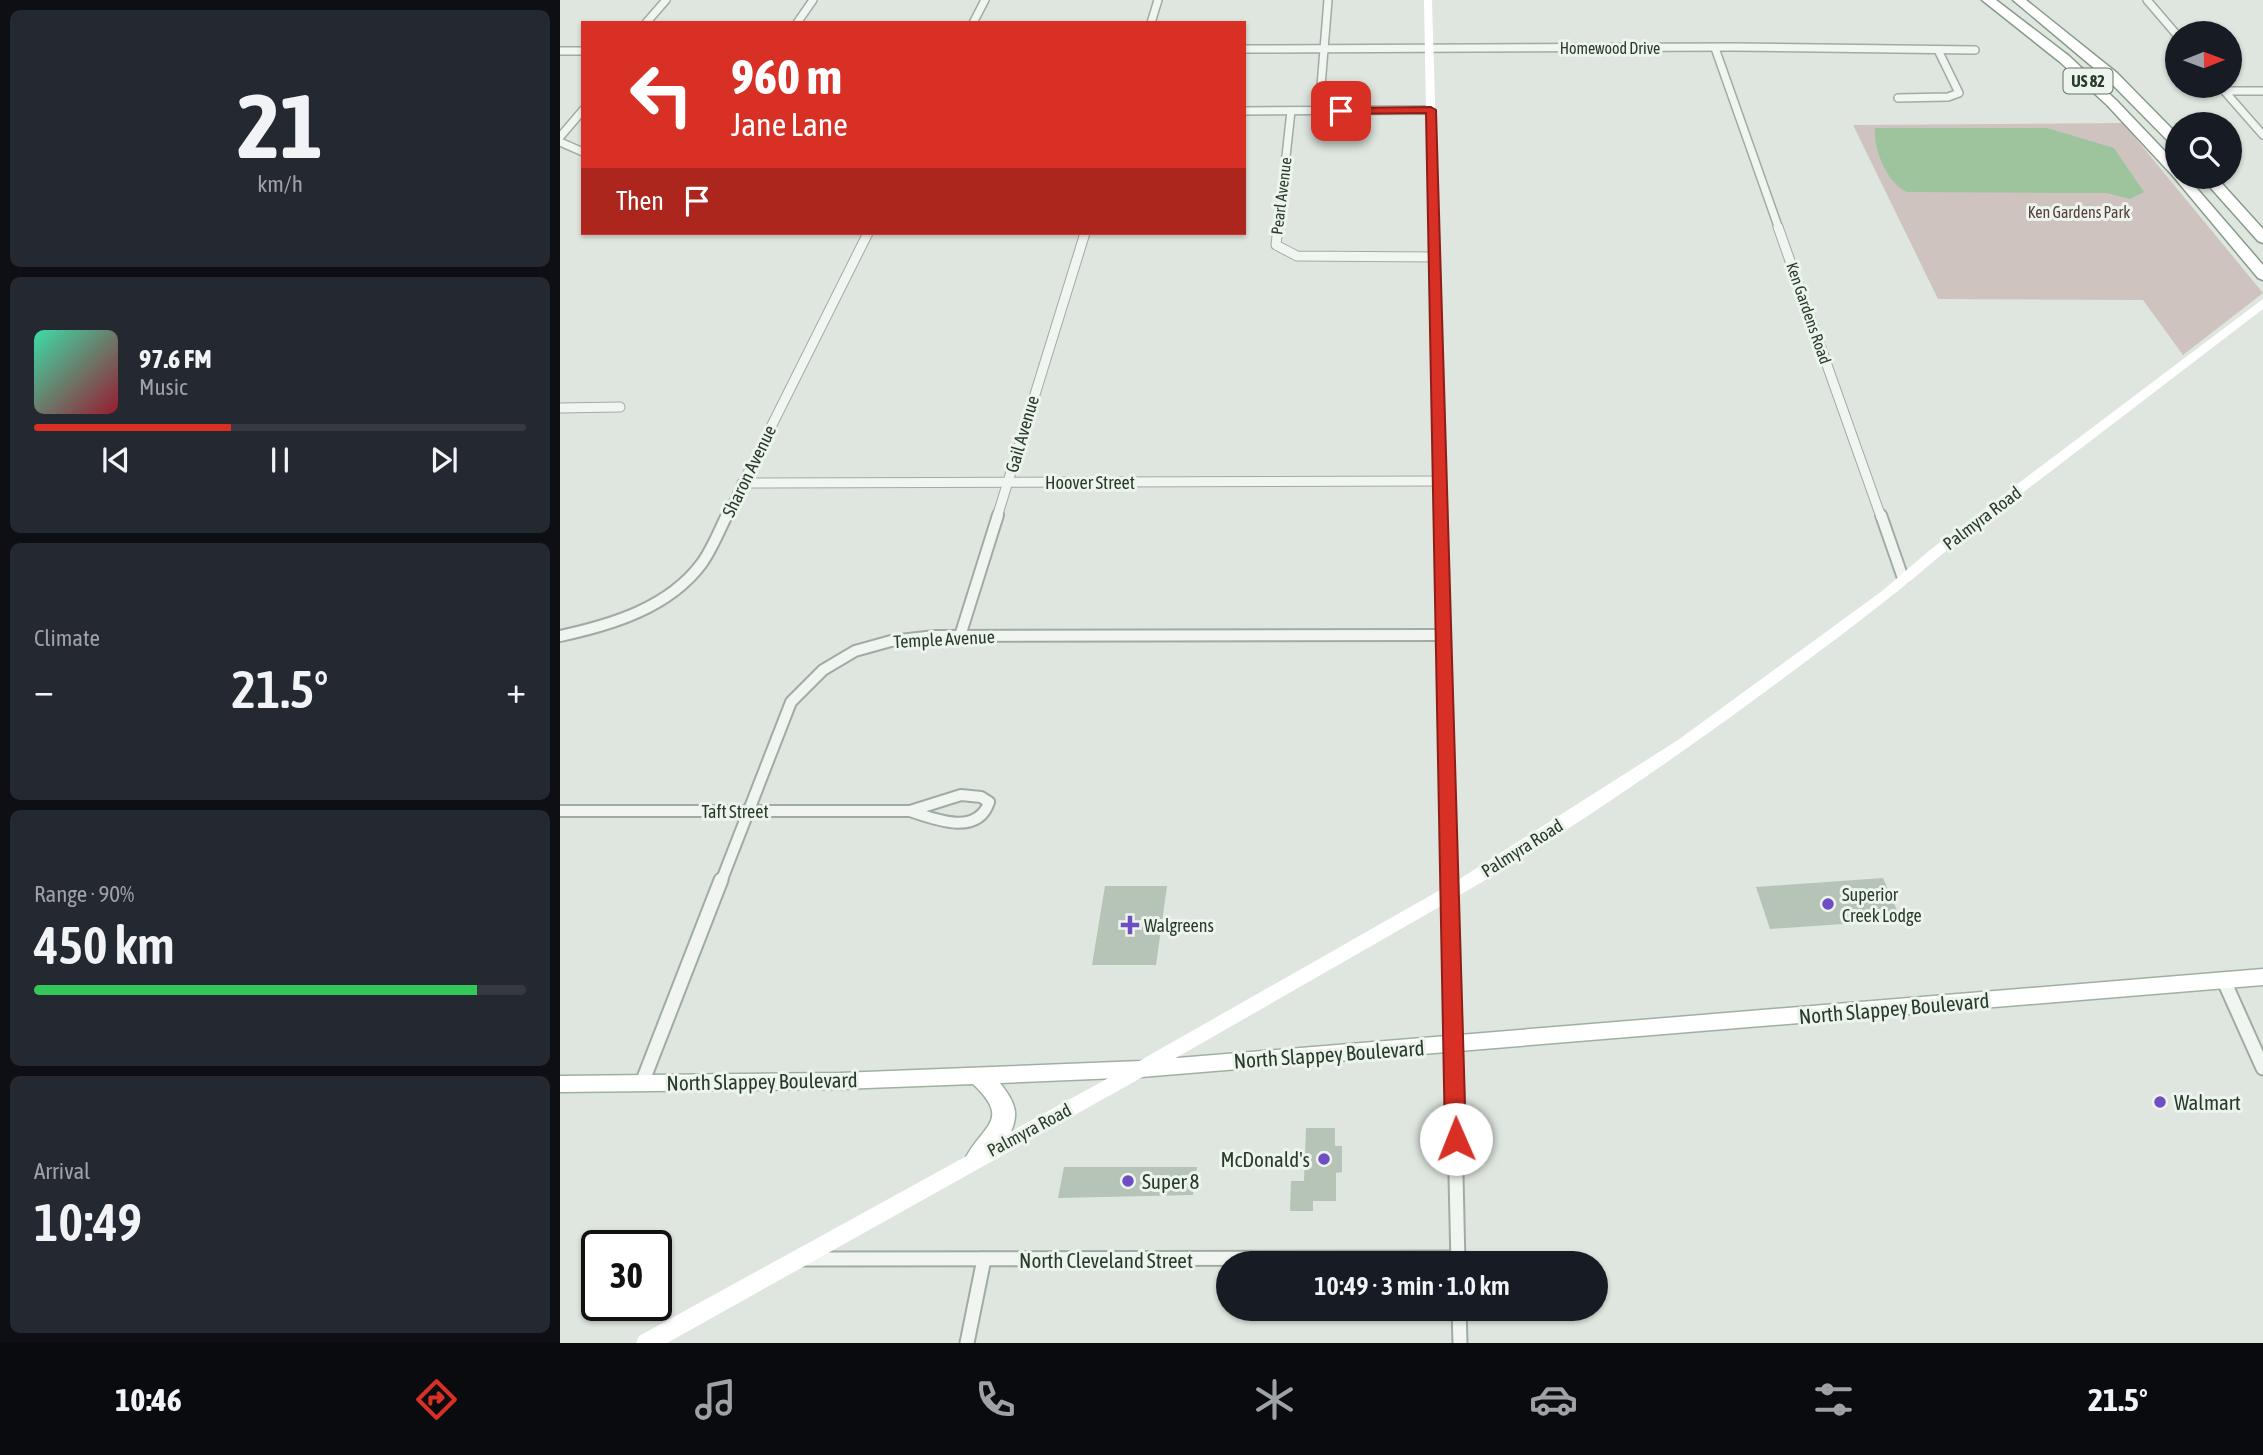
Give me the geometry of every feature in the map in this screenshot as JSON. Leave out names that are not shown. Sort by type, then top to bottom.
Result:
[{"type":"highway","name":"US 82","points":[[1988,0],[2083,76],[2132,123],[2165,160]]},
{"type":"highway","name":"US 82","points":[[2019,0],[2112,76],[2165,130]]},
{"type":"highway","name":"US 82","points":[[2190,189],[2260,272]]},
{"type":"highway","points":[[2219,189],[2263,238]]},
{"type":"main road","name":"North Slappey Boulevard","points":[[560,1084],[837,1081],[1142,1069],[2263,977]]},
{"type":"main road","points":[[976,1074],[996,1091],[1003,1102],[1005,1119],[993,1142],[978,1157]]},
{"type":"street","points":[[648,21],[666,0]]},
{"type":"street","points":[[798,21],[813,0]]},
{"type":"street","points":[[974,21],[985,0]]},
{"type":"street","points":[[1152,21],[1158,0]]},
{"type":"street","points":[[1319,111],[1328,0]]},
{"type":"street","points":[[1428,0],[1458,1251]]},
{"type":"street","points":[[2147,0],[2165,22]]},
{"type":"street","name":"Homewood Drive","points":[[1246,49],[1715,47],[1975,50]]},
{"type":"street","name":"Ken Gardens Road","points":[[1715,47],[1903,578]]},
{"type":"street","points":[[1898,98],[1948,97],[1959,93],[1938,50]]},
{"type":"street","points":[[560,51],[581,51]]},
{"type":"street","points":[[2242,90],[2263,91]]},
{"type":"street","points":[[2230,98],[2263,135]]},
{"type":"street","points":[[1246,111],[1431,110]]},
{"type":"street","name":"Pearl Avenue","points":[[1291,111],[1276,245],[1297,257],[1434,257]]},
{"type":"street","points":[[560,137],[581,112]]},
{"type":"street","points":[[560,142],[581,151]]},
{"type":"street","name":"Sharon Avenue","points":[[560,636],[596,628],[639,611],[690,579],[711,549],[866,235]]},
{"type":"street","name":"Gail Avenue","points":[[961,636],[1083,235]]},
{"type":"street","name":"Palmyra Road","points":[[647,1343],[978,1157],[1142,1069],[1451,892],[1684,744],[1886,594],[1903,578],[2263,303]]},
{"type":"street","points":[[560,408],[620,407]]},
{"type":"street","name":"Hoover Street","points":[[742,483],[1438,481]]},
{"type":"street","name":"Temple Avenue","points":[[642,1083],[791,702],[816,676],[849,653],[883,642],[961,636],[1442,635]]},
{"type":"street","name":"Taft Street","points":[[560,811],[911,811],[952,823],[979,819],[988,809],[989,802],[982,796],[963,795],[911,811]]},
{"type":"street","points":[[2224,981],[2263,1068]]},
{"type":"street","name":"North Cleveland Street","points":[[796,1259],[1216,1260]]},
{"type":"street","points":[[968,1343],[984,1259]]},
{"type":"street","points":[[1459,1321],[1460,1343]]},
{"type":"green space","name":"Ken Gardens Park","points":[[2123,123],[2165,174],[2165,189],[2177,189],[2263,293],[2183,355],[2143,300],[1938,299],[1853,125]]},
{"type":"shaded area","points":[[1875,128],[2047,128],[2114,148],[2144,192],[2130,199],[2107,193],[1907,192],[1893,181],[1883,164],[1876,145]]},
{"type":"building","name":"Superior Creek Lodge","points":[[1883,878],[1901,920],[1770,929],[1756,887]]},
{"type":"building","name":"Walgreens","points":[[1105,886],[1167,886],[1156,965],[1092,965]]},
{"type":"building","name":"McDonald's","points":[[1306,1128],[1335,1128],[1335,1146],[1342,1146],[1342,1172],[1336,1173],[1336,1201],[1313,1201],[1313,1211],[1290,1211],[1291,1181],[1304,1181]]},
{"type":"building","name":"Super 8","points":[[1064,1167],[1197,1167],[1193,1195],[1058,1198]]},
{"type":"place","name":"Superior Creek Lodge","points":[[1828,904]]},
{"type":"place","name":"Walgreens","points":[[1130,925]]},
{"type":"place","name":"Walmart","points":[[2160,1102]]},
{"type":"place","name":"McDonald's","points":[[1324,1159]]},
{"type":"place","name":"Super 8","points":[[1128,1181]]},
{"type":"route","points":[[1341,111],[1431,110],[1456,1139]]}]
